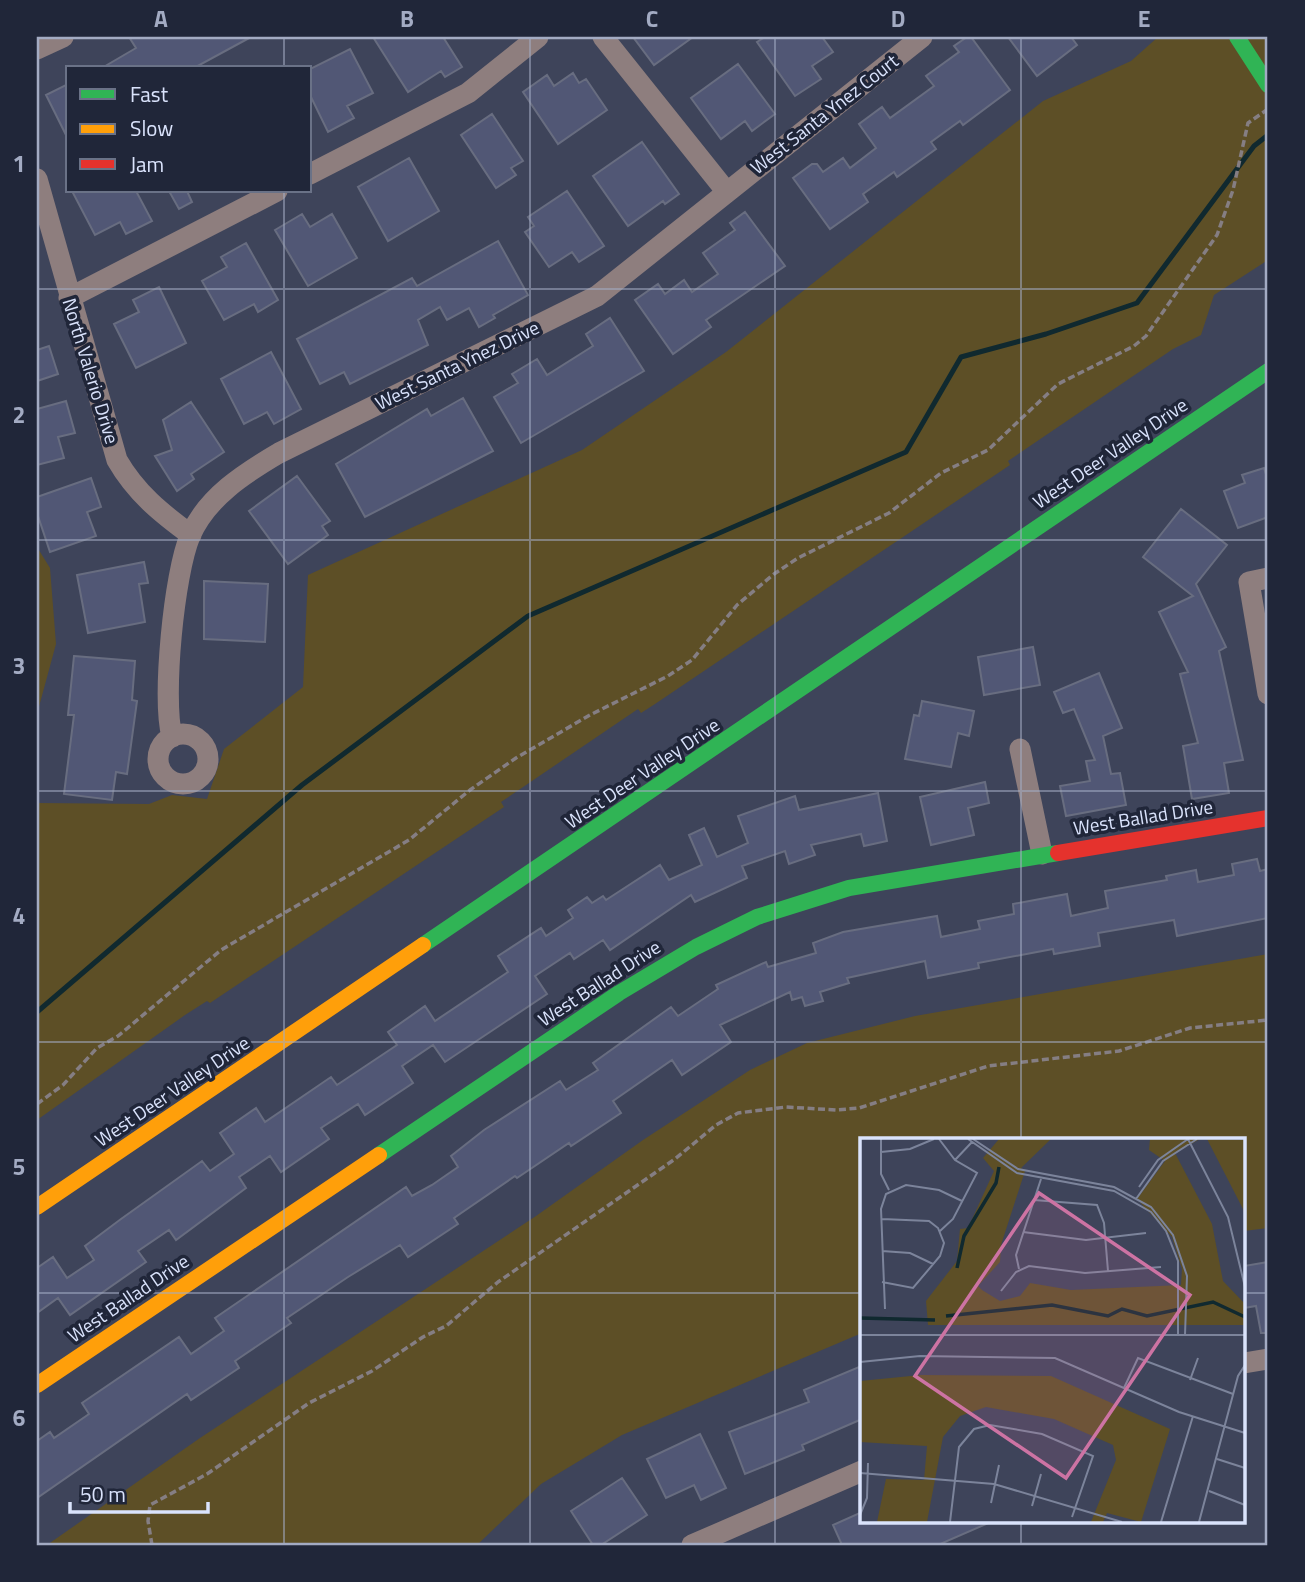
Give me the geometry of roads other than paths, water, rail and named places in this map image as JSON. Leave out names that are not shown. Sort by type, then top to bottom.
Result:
[{"type":"street","points":[[37,49],[63,37]]},
{"type":"street","points":[[312,173],[468,93],[538,37]]},
{"type":"street","points":[[603,37],[726,191]]},
{"type":"street","name":"West Santa Ynez Court","points":[[726,191],[922,37]]},
{"type":"street","points":[[1237,37],[1268,85]]},
{"type":"street","name":"North Valerio Drive","points":[[37,179],[117,460],[131,484],[155,508],[191,535]]},
{"type":"street","name":"West Santa Ynez Drive","points":[[191,535],[216,499],[240,476],[279,453],[597,296],[726,191]]},
{"type":"street","points":[[69,298],[275,192]]},
{"type":"street","name":"West Deer Valley Drive","points":[[37,1207],[1268,371]]},
{"type":"street","points":[[172,737],[167,716],[169,670],[181,574],[191,535]]},
{"type":"street","points":[[1258,580],[1268,694]]},
{"type":"street","points":[[1020,749],[1042,854]]},
{"type":"street","name":"West Ballad Drive","points":[[37,1385],[608,1001],[696,947],[757,917],[849,888],[1268,818]]},
{"type":"street","points":[[1246,1363],[1268,1359]]},
{"type":"street","points":[[692,1545],[860,1472]]},
{"type":"waterway","points":[[37,1012],[302,785],[528,616],[906,452],[961,357],[1046,334],[1137,303],[1254,146],[1268,135]]}]
